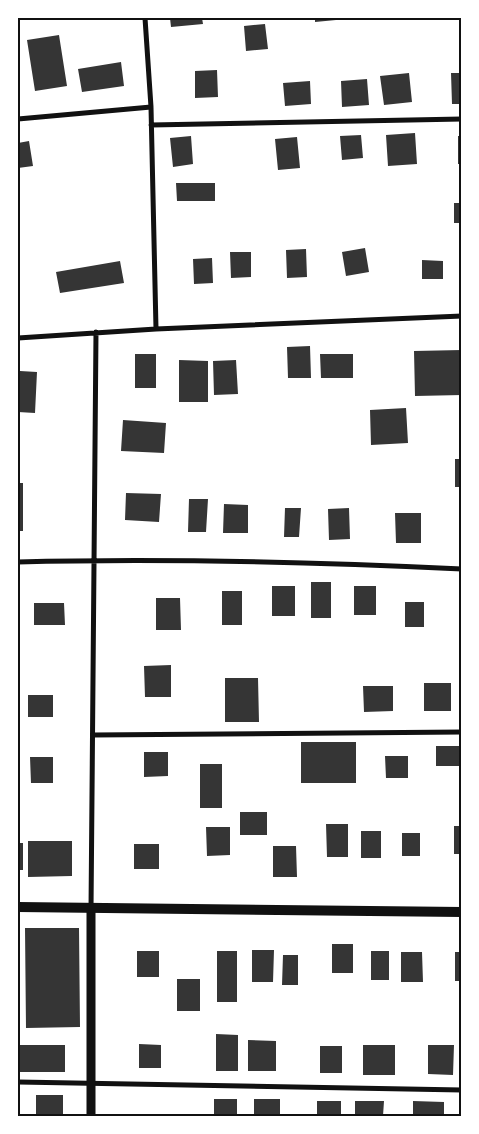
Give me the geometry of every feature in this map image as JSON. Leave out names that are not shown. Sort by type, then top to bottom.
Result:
[{"type":"main road","points":[[18,907],[462,912]]},
{"type":"street","points":[[145,18],[151,125],[156,329]]},
{"type":"street","points":[[18,119],[150,107]]},
{"type":"street","points":[[151,125],[462,119]]},
{"type":"street","points":[[18,338],[156,329],[462,316]]},
{"type":"street","points":[[91,1116],[92,560],[96,332]]},
{"type":"street","points":[[18,562],[92,560],[323,562],[462,570]]},
{"type":"street","points":[[93,736],[462,732]]},
{"type":"street","points":[[18,1082],[462,1090]]},
{"type":"building","points":[[170,18],[202,18],[203,24],[171,27]]},
{"type":"building","points":[[315,18],[336,18],[336,20],[315,22]]},
{"type":"building","points":[[265,24],[268,49],[246,51],[244,26]]},
{"type":"building","points":[[59,35],[67,86],[35,91],[27,40]]},
{"type":"building","points":[[121,62],[124,86],[82,92],[78,69]]},
{"type":"building","points":[[217,70],[218,97],[195,98],[195,71]]},
{"type":"building","points":[[409,73],[412,102],[384,105],[380,76]]},
{"type":"building","points":[[451,73],[462,73],[462,104],[452,104]]},
{"type":"building","points":[[367,79],[369,105],[342,107],[341,81]]},
{"type":"building","points":[[310,81],[311,104],[285,106],[283,83]]},
{"type":"building","points":[[415,133],[417,164],[388,166],[386,135]]},
{"type":"building","points":[[361,135],[363,158],[342,160],[340,136]]},
{"type":"building","points":[[191,136],[193,164],[173,167],[170,138]]},
{"type":"building","points":[[458,136],[462,136],[462,164],[458,164]]},
{"type":"building","points":[[297,137],[300,168],[278,170],[275,139]]},
{"type":"building","points":[[29,141],[33,166],[18,168],[18,143]]},
{"type":"building","points":[[176,183],[215,183],[215,201],[177,201]]},
{"type":"building","points":[[454,203],[462,203],[462,223],[454,223]]},
{"type":"building","points":[[365,248],[369,272],[346,276],[342,252]]},
{"type":"building","points":[[306,249],[307,277],[287,278],[286,250]]},
{"type":"building","points":[[230,252],[251,252],[251,277],[231,278]]},
{"type":"building","points":[[212,258],[213,283],[194,284],[193,259]]},
{"type":"building","points":[[422,260],[443,261],[443,279],[422,279]]},
{"type":"building","points":[[120,261],[124,283],[60,293],[56,272]]},
{"type":"building","points":[[310,346],[311,378],[288,378],[287,347]]},
{"type":"building","points":[[462,350],[462,395],[415,396],[414,351]]},
{"type":"building","points":[[135,354],[156,354],[156,388],[135,388]]},
{"type":"building","points":[[320,354],[353,354],[353,378],[321,378]]},
{"type":"building","points":[[179,360],[208,361],[208,402],[179,402]]},
{"type":"building","points":[[236,360],[238,394],[214,395],[213,361]]},
{"type":"building","points":[[20,371],[37,372],[35,413],[18,412]]},
{"type":"building","points":[[406,408],[408,443],[371,445],[370,410]]},
{"type":"building","points":[[123,420],[166,423],[164,453],[121,451]]},
{"type":"building","points":[[455,459],[462,459],[462,487],[455,487]]},
{"type":"building","points":[[18,483],[23,483],[23,531],[18,531]]},
{"type":"building","points":[[126,493],[161,494],[159,522],[125,520]]},
{"type":"building","points":[[189,499],[208,499],[206,532],[188,532]]},
{"type":"building","points":[[224,504],[248,505],[248,533],[223,533]]},
{"type":"building","points":[[285,508],[301,508],[299,537],[284,537]]},
{"type":"building","points":[[349,508],[350,539],[329,540],[328,509]]},
{"type":"building","points":[[395,513],[421,513],[421,543],[396,543]]},
{"type":"building","points":[[311,582],[331,582],[331,618],[311,618]]},
{"type":"building","points":[[272,586],[295,586],[295,616],[272,616]]},
{"type":"building","points":[[354,586],[376,586],[376,615],[354,615]]},
{"type":"building","points":[[222,591],[242,591],[242,625],[222,625]]},
{"type":"building","points":[[156,598],[180,598],[181,630],[156,630]]},
{"type":"building","points":[[405,602],[424,602],[424,627],[405,627]]},
{"type":"building","points":[[34,603],[64,603],[65,625],[34,625]]},
{"type":"building","points":[[459,620],[462,620],[462,647],[459,647]]},
{"type":"building","points":[[171,665],[171,697],[145,697],[144,666]]},
{"type":"building","points":[[225,678],[258,678],[259,722],[225,722]]},
{"type":"building","points":[[424,683],[451,683],[451,711],[424,711]]},
{"type":"building","points":[[363,686],[393,686],[393,711],[364,712]]},
{"type":"building","points":[[28,695],[53,695],[53,717],[28,717]]},
{"type":"building","points":[[301,742],[356,742],[356,783],[301,783]]},
{"type":"building","points":[[436,746],[462,746],[462,766],[436,766]]},
{"type":"building","points":[[144,752],[168,752],[168,776],[144,777]]},
{"type":"building","points":[[385,756],[408,756],[408,778],[386,778]]},
{"type":"building","points":[[30,757],[53,757],[53,783],[31,783]]},
{"type":"building","points":[[200,764],[222,764],[222,808],[200,808]]},
{"type":"building","points":[[240,812],[267,812],[267,835],[240,835]]},
{"type":"building","points":[[326,824],[348,824],[348,857],[327,857]]},
{"type":"building","points":[[454,826],[462,826],[462,854],[454,854]]},
{"type":"building","points":[[206,827],[230,827],[230,855],[207,856]]},
{"type":"building","points":[[361,831],[381,831],[381,858],[361,858]]},
{"type":"building","points":[[402,833],[420,833],[420,856],[402,856]]},
{"type":"building","points":[[28,841],[72,841],[72,876],[28,877]]},
{"type":"building","points":[[18,843],[23,843],[23,870],[18,870]]},
{"type":"building","points":[[134,844],[159,844],[159,869],[134,869]]},
{"type":"building","points":[[273,846],[296,846],[297,877],[273,877]]},
{"type":"building","points":[[25,928],[79,928],[80,1027],[26,1028]]},
{"type":"building","points":[[332,944],[353,944],[353,973],[332,973]]},
{"type":"building","points":[[252,950],[274,950],[273,982],[252,982]]},
{"type":"building","points":[[137,951],[159,951],[159,977],[137,977]]},
{"type":"building","points":[[217,951],[237,951],[237,1002],[217,1002]]},
{"type":"building","points":[[371,951],[389,951],[389,980],[371,980]]},
{"type":"building","points":[[401,952],[422,952],[423,982],[401,982]]},
{"type":"building","points":[[455,952],[462,952],[462,981],[455,981]]},
{"type":"building","points":[[283,955],[298,955],[298,985],[282,985]]},
{"type":"building","points":[[177,979],[200,979],[200,1011],[177,1011]]},
{"type":"building","points":[[216,1034],[238,1035],[238,1071],[216,1071]]},
{"type":"building","points":[[248,1040],[276,1041],[276,1071],[248,1071]]},
{"type":"building","points":[[139,1044],[161,1045],[161,1068],[139,1068]]},
{"type":"building","points":[[18,1045],[65,1045],[65,1072],[18,1072]]},
{"type":"building","points":[[363,1045],[395,1045],[395,1075],[363,1075]]},
{"type":"building","points":[[428,1045],[454,1045],[453,1075],[428,1074]]},
{"type":"building","points":[[320,1046],[342,1046],[342,1073],[320,1073]]},
{"type":"building","points":[[36,1095],[63,1095],[63,1116],[36,1116]]},
{"type":"building","points":[[214,1099],[237,1099],[237,1116],[214,1116]]},
{"type":"building","points":[[254,1099],[280,1099],[280,1116],[254,1116]]},
{"type":"building","points":[[317,1101],[341,1101],[341,1116],[317,1116]]},
{"type":"building","points":[[355,1101],[384,1101],[383,1116],[355,1116]]},
{"type":"building","points":[[413,1101],[444,1102],[444,1116],[413,1116]]}]
